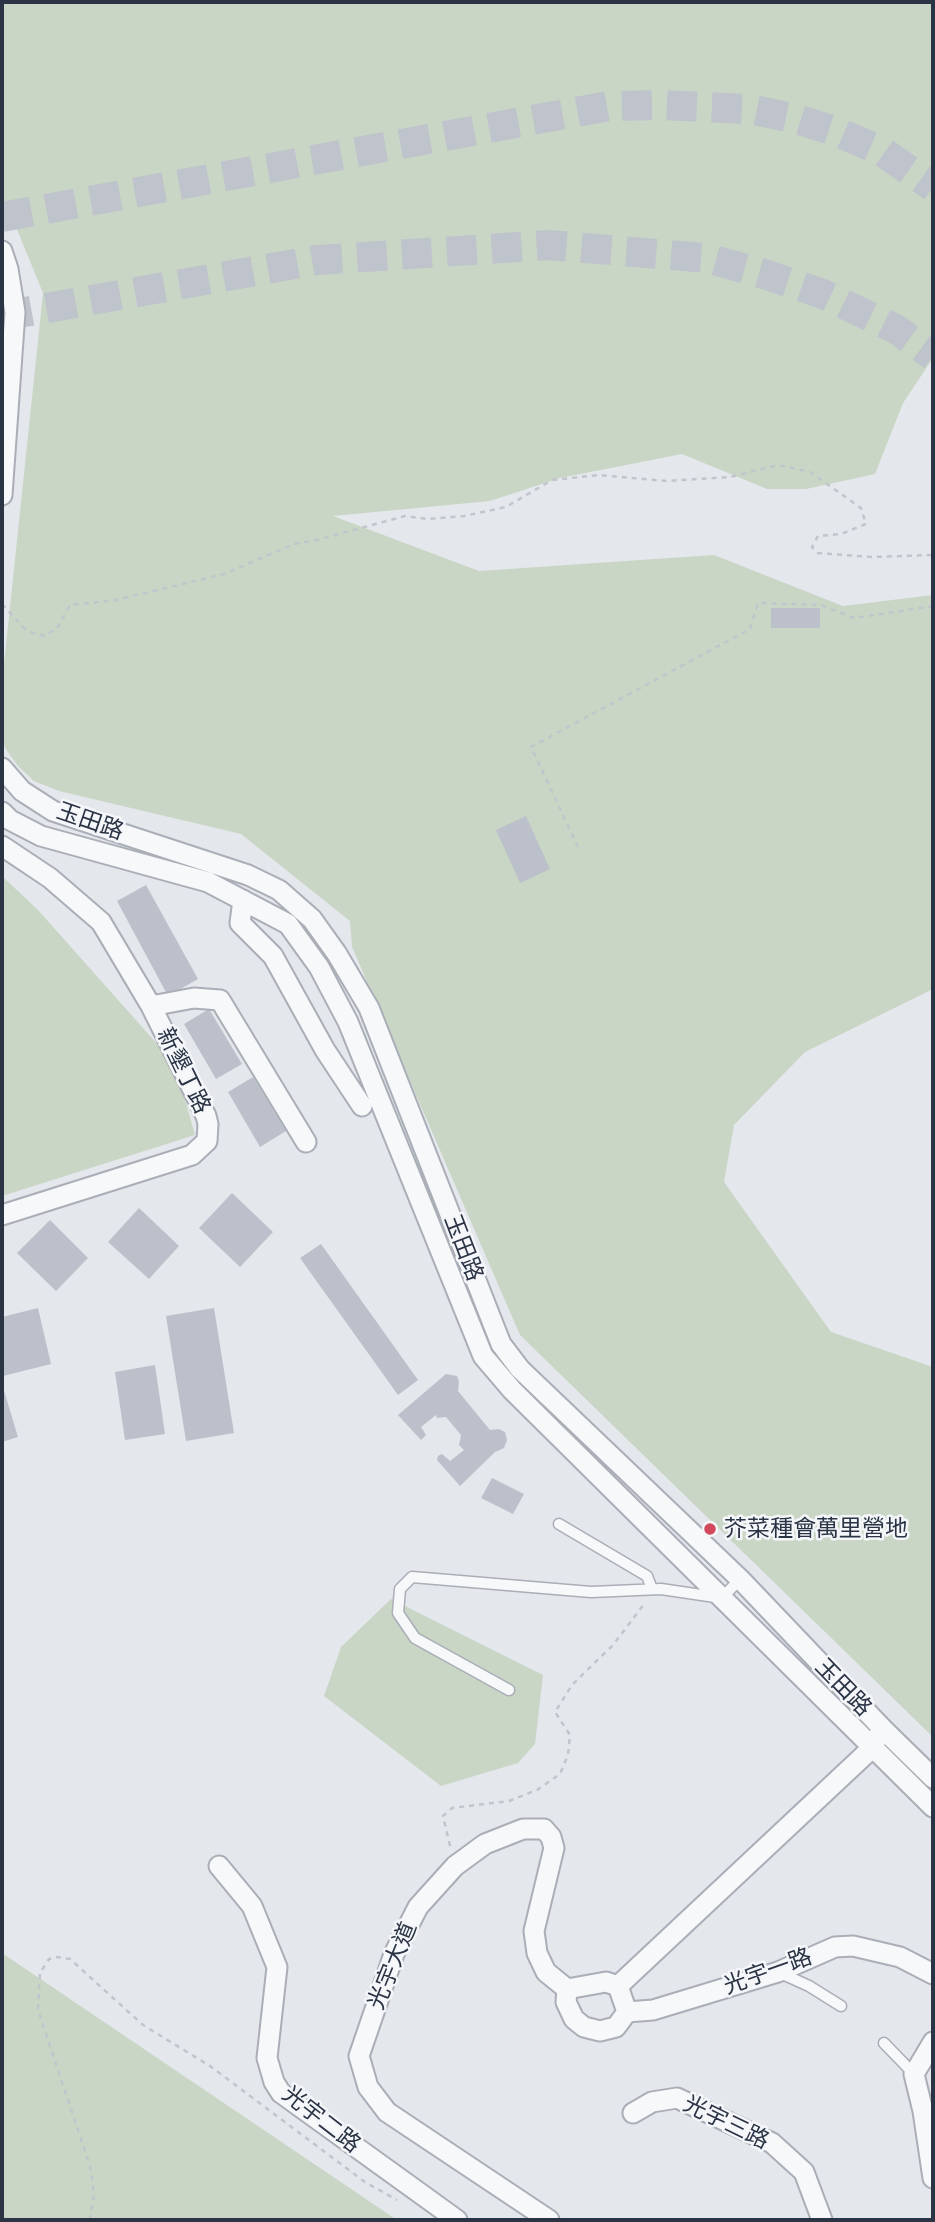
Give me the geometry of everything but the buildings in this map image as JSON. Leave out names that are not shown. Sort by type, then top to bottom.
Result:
[{"type":"street","points":[[2,251],[8,269],[15,312],[2,495]]},
{"type":"street","name":"玉田路","points":[[2,768],[22,791],[53,811],[248,875],[279,890],[312,919],[337,954],[369,1008],[501,1344],[520,1369],[740,1579],[933,1778]]},
{"type":"street","name":"玉田路","points":[[2,812],[9,820],[41,836],[208,882],[288,924],[319,967],[348,1022],[483,1356],[512,1390],[933,1807]]},
{"type":"street","name":"新墾丁路","points":[[2,846],[50,878],[101,922],[151,1006],[206,1116],[207,1141],[192,1155],[2,1216]]},
{"type":"street","points":[[243,900],[240,923],[273,957],[325,1051],[362,1106]]},
{"type":"street","points":[[151,1006],[194,998],[220,1000],[306,1142]]},
{"type":"street","points":[[618,1986],[872,1748],[883,1729]]},
{"type":"street","name":"光宇大道","points":[[549,2220],[387,2112],[368,2087],[359,2056],[394,1954],[418,1907],[455,1866],[485,1844],[523,1829],[544,1829],[551,1837],[554,1848],[534,1931],[537,1953],[547,1972],[568,1989]]},
{"type":"street","name":"光宇二路","points":[[219,1866],[252,1906],[277,1967],[267,2058],[274,2082],[281,2093],[457,2220]]},
{"type":"street","name":"光宇一路","points":[[627,2012],[653,2010],[778,1972],[835,1947],[853,1946],[900,1957],[933,1974]]},
{"type":"street","points":[[606,1982],[618,1986],[627,2012],[616,2027],[600,2031],[584,2027],[575,2019],[566,2002],[568,1989],[606,1982]]},
{"type":"street","points":[[933,2042],[914,2074],[923,2111],[933,2178]]},
{"type":"street","name":"光宇三路","points":[[633,2113],[652,2102],[677,2098],[772,2143],[804,2172],[822,2220]]},
{"type":"lane","points":[[559,1524],[647,1576],[652,1588]]},
{"type":"lane","points":[[509,1690],[415,1637],[398,1613],[400,1589],[412,1577],[591,1592],[652,1588],[722,1598],[740,1579]]},
{"type":"lane","points":[[778,1972],[809,1986],[841,2006]]},
{"type":"lane","points":[[884,2043],[914,2074]]},
{"type":"path","points":[[2,604],[24,628],[45,636],[58,627],[70,605],[116,600],[213,576],[252,563],[294,544],[405,516],[428,519],[452,517],[506,507],[552,480],[599,475],[666,481],[730,477],[778,465],[810,472],[861,508],[866,524],[848,532],[818,536],[812,547],[818,553],[872,557],[933,555]]},
{"type":"path","points":[[578,847],[531,747],[750,629],[758,603],[821,605],[854,618],[933,606]]},
{"type":"path","points":[[455,1866],[443,1816],[452,1808],[509,1801],[537,1790],[560,1774],[568,1755],[570,1735],[555,1712],[572,1685],[639,1613],[652,1588]]},
{"type":"path","points":[[90,2220],[94,2194],[90,2166],[38,2010],[40,1973],[49,1959],[57,1957],[70,1959],[143,2025],[210,2066],[365,2182],[397,2200]]},
{"type":"green space","points":[[2,2],[933,2],[933,358],[903,403],[875,474],[806,489],[767,489],[682,454],[560,478],[490,501],[333,516],[479,571],[714,555],[843,606],[933,595],[933,989],[805,1052],[734,1125],[724,1182],[831,1332],[933,1367],[933,1737],[520,1335],[352,947],[350,921],[241,834],[59,791],[34,781],[18,766],[5,748],[2,736],[2,683],[43,293],[14,222],[2,212]]},
{"type":"green space","points":[[2,876],[38,910],[175,1064],[195,1135],[2,1196]]},
{"type":"green space","points":[[391,1599],[543,1675],[535,1744],[518,1763],[441,1786],[324,1696],[341,1647]]},
{"type":"green space","points":[[2,1953],[397,2220],[2,2220]]},
{"type":"tunnel","points":[[2,217],[609,106],[749,109],[793,118],[835,131],[883,152],[933,187]]},
{"type":"tunnel","points":[[2,316],[317,260],[549,245],[706,258],[761,273],[823,294],[896,329],[933,356]]},
{"type":"place","name":"芥菜種會萬里營地","points":[[710,1529]]}]
